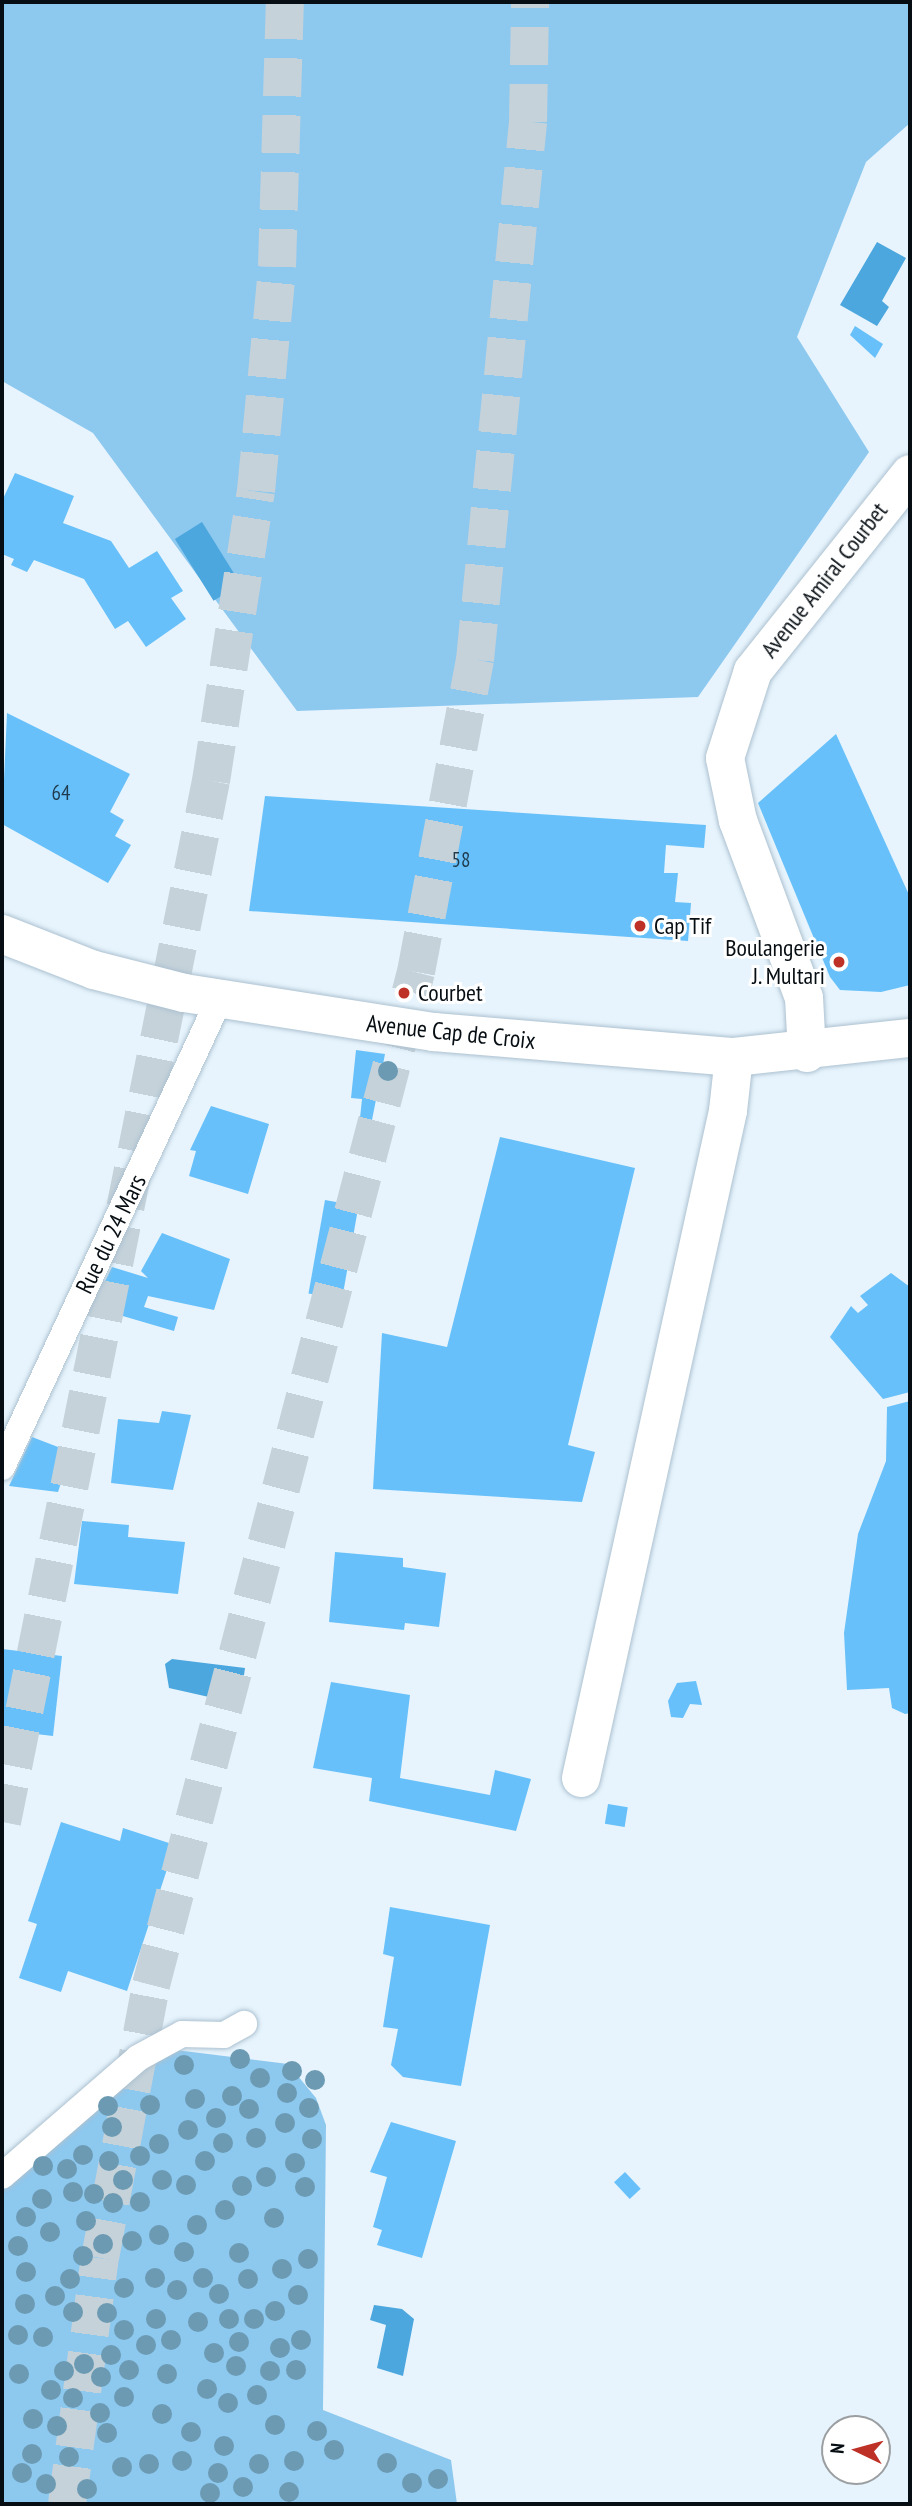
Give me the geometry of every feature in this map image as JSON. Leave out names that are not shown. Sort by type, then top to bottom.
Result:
[{"type":"street","name":"Avenue Amiral Courbet","points":[[807,1053],[804,998],[738,821],[724,758],[753,671],[819,579],[910,474]]},
{"type":"street","name":"Avenue Cap de Croix","points":[[2,934],[94,970],[219,1000],[434,1032],[734,1057],[807,1053],[910,1038]]},
{"type":"street","points":[[581,1777],[728,1111],[734,1057]]},
{"type":"lane","name":"Rue du 24 Mars","points":[[2,1467],[219,1000]]},
{"type":"lane","points":[[2,2176],[138,2058],[182,2034],[224,2035],[244,2024]]},
{"type":"shaded area","points":[[2,2],[910,2],[910,123],[866,162],[797,337],[869,452],[698,697],[297,711],[93,433],[2,381]]},
{"type":"shaded area","points":[[877,242],[906,258],[882,301],[889,307],[877,326],[840,305]]},
{"type":"shaded area","points":[[202,522],[241,584],[214,601],[175,539]]},
{"type":"shaded area","points":[[172,1659],[245,1668],[240,1704],[169,1688],[165,1664]]},
{"type":"shaded area","points":[[144,2046],[288,2064],[316,2098],[326,2125],[323,2410],[451,2460],[457,2504],[2,2504],[2,2161]]},
{"type":"shaded area","points":[[374,2305],[402,2309],[414,2319],[403,2376],[377,2368],[386,2325],[370,2320]]},
{"type":"building","points":[[855,326],[883,344],[875,358],[850,335]]},
{"type":"building","points":[[15,473],[74,496],[63,523],[111,541],[129,568],[157,551],[183,591],[171,598],[186,619],[146,647],[128,621],[115,629],[84,579],[34,560],[27,572],[11,565],[14,559],[2,554],[2,501]]},
{"type":"building","points":[[7,713],[130,774],[110,812],[124,820],[115,836],[131,845],[108,883],[2,824]]},
{"type":"building","points":[[836,734],[910,897],[910,985],[881,992],[840,990],[830,977],[758,803]]},
{"type":"building","points":[[265,796],[706,825],[704,848],[666,845],[664,873],[678,873],[675,902],[691,903],[688,941],[249,911]]},
{"type":"building","points":[[356,1050],[385,1054],[372,1120],[360,1118],[362,1099],[351,1098]]},
{"type":"building","points":[[211,1106],[269,1124],[248,1194],[189,1176],[196,1151],[190,1150]]},
{"type":"building","points":[[500,1137],[635,1168],[568,1445],[595,1452],[582,1502],[373,1489],[382,1333],[447,1347]]},
{"type":"building","points":[[325,1200],[358,1206],[342,1299],[309,1294]]},
{"type":"building","points":[[162,1233],[230,1259],[214,1310],[148,1296],[144,1307],[178,1317],[174,1331],[92,1307],[112,1267],[148,1278],[141,1271]]},
{"type":"building","points":[[891,1273],[910,1287],[910,1392],[883,1399],[830,1337],[851,1306],[858,1313],[868,1305],[860,1296]]},
{"type":"building","points":[[910,1401],[910,1713],[905,1714],[892,1708],[889,1688],[847,1690],[844,1633],[858,1534],[886,1461],[887,1407]]},
{"type":"building","points":[[162,1411],[191,1415],[173,1490],[111,1483],[118,1419],[159,1423]]},
{"type":"building","points":[[32,1437],[71,1452],[58,1492],[9,1486]]},
{"type":"building","points":[[82,1521],[129,1525],[128,1537],[185,1542],[178,1594],[74,1584]]},
{"type":"building","points":[[335,1552],[403,1558],[403,1567],[446,1573],[439,1627],[405,1623],[404,1630],[329,1622]]},
{"type":"building","points":[[2,1649],[62,1656],[53,1736],[2,1730]]},
{"type":"building","points":[[696,1681],[702,1705],[690,1704],[683,1718],[671,1717],[668,1701],[677,1683]]},
{"type":"building","points":[[331,1682],[410,1695],[400,1778],[490,1795],[495,1770],[531,1779],[516,1831],[369,1801],[372,1778],[313,1768]]},
{"type":"building","points":[[608,1804],[628,1807],[625,1827],[605,1824]]},
{"type":"building","points":[[61,1822],[120,1841],[123,1828],[175,1845],[127,1991],[68,1971],[61,1992],[19,1978],[37,1924],[28,1921]]},
{"type":"building","points":[[390,1907],[490,1925],[461,2086],[403,2077],[391,2065],[398,2029],[383,2027],[394,1957],[383,1954]]},
{"type":"building","points":[[391,2122],[456,2141],[422,2258],[377,2245],[382,2230],[373,2227],[387,2177],[370,2172]]},
{"type":"building","points":[[625,2172],[641,2189],[630,2199],[614,2182]]},
{"type":"tunnel","points":[[2,1822],[211,781],[256,491],[277,267],[285,2]]},
{"type":"tunnel","points":[[67,2504],[100,2258],[151,1985],[416,972],[475,660],[528,122],[530,2]]},
{"type":"place","name":"Cap Tif","points":[[640,926]]},
{"type":"place","name":"Boulangerie J. Multari","points":[[839,962]]},
{"type":"place","name":"Courbet","points":[[404,993]]}]
